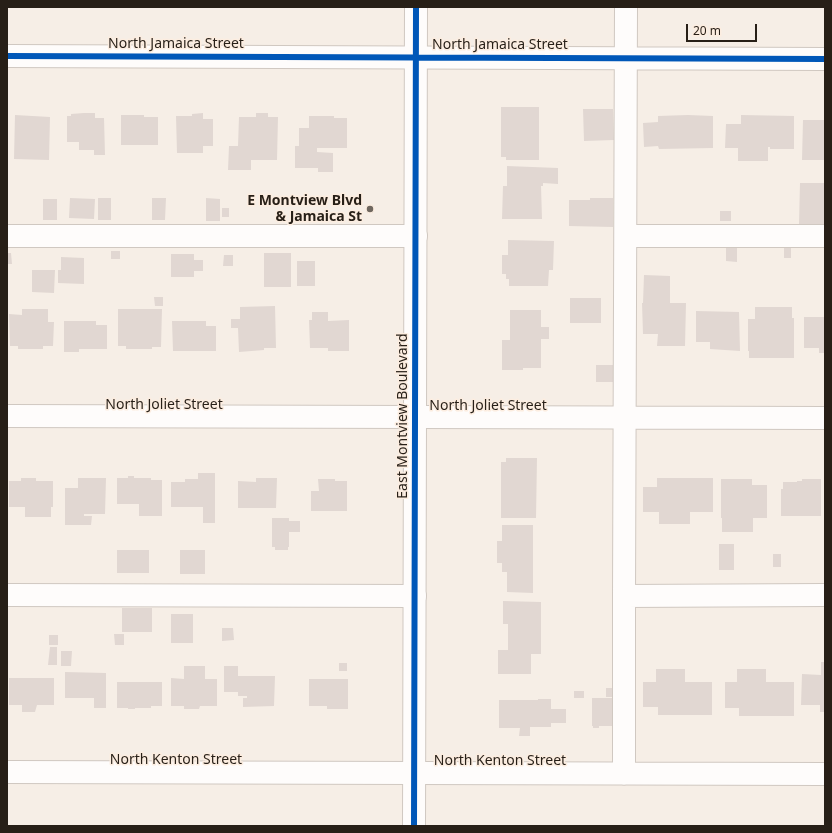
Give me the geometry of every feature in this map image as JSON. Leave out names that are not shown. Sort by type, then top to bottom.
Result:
[{"type":"street","name":"East Montview Boulevard","points":[[414,826],[416,7]]},
{"type":"street","points":[[624,774],[626,7]]},
{"type":"street","name":"North Jamaica Street","points":[[7,56],[825,59]]},
{"type":"street","points":[[7,236],[416,236]]},
{"type":"street","points":[[626,236],[825,236]]},
{"type":"street","name":"North Joliet Street","points":[[7,416],[825,418]]},
{"type":"street","points":[[7,595],[415,596]]},
{"type":"street","points":[[624,596],[825,595]]},
{"type":"street","name":"North Kenton Street","points":[[7,772],[825,774]]},
{"type":"building","points":[[501,107],[539,107],[539,160],[506,160],[506,157],[501,157]]},
{"type":"building","points":[[583,109],[613,109],[614,140],[584,141]]},
{"type":"building","points":[[95,113],[95,118],[104,118],[105,155],[94,155],[94,150],[79,150],[79,142],[67,142],[67,116],[71,116],[71,114]]},
{"type":"building","points":[[203,113],[203,119],[213,119],[213,146],[203,146],[203,153],[177,153],[176,116],[192,116],[192,114]]},
{"type":"building","points":[[256,113],[268,113],[268,117],[278,117],[277,160],[251,160],[251,170],[228,170],[229,146],[238,146],[239,117],[256,117]]},
{"type":"building","points":[[15,115],[50,117],[49,160],[14,159]]},
{"type":"building","points":[[121,115],[144,115],[144,117],[158,117],[158,145],[121,145]]},
{"type":"building","points":[[741,115],[794,116],[794,149],[770,149],[770,147],[768,147],[768,161],[738,161],[738,148],[725,148],[726,124],[741,124]]},
{"type":"building","points":[[309,116],[334,116],[334,118],[347,118],[347,148],[317,148],[317,152],[333,153],[333,172],[318,172],[318,168],[295,168],[295,146],[299,146],[299,128],[309,128]]},
{"type":"building","points":[[658,116],[713,116],[713,148],[659,149],[658,146],[644,147],[643,123],[658,122]]},
{"type":"building","points":[[803,120],[825,120],[825,160],[802,160]]},
{"type":"building","points":[[507,166],[558,168],[558,184],[543,183],[543,186],[541,186],[542,219],[502,219],[503,186],[507,186]]},
{"type":"building","points":[[800,183],[825,183],[825,224],[799,225]]},
{"type":"building","points":[[70,198],[95,199],[94,219],[69,218]]},
{"type":"building","points":[[98,198],[111,198],[111,220],[98,220]]},
{"type":"building","points":[[152,198],[166,198],[165,220],[152,220]]},
{"type":"building","points":[[206,198],[220,199],[220,221],[206,221]]},
{"type":"building","points":[[590,198],[613,198],[613,227],[569,226],[569,200],[590,200]]},
{"type":"building","points":[[43,199],[57,199],[57,220],[43,220]]},
{"type":"building","points":[[222,208],[229,208],[229,217],[222,217]]},
{"type":"building","points":[[720,211],[731,211],[731,221],[720,221]]},
{"type":"building","points":[[508,240],[554,241],[553,270],[549,270],[548,286],[509,286],[509,279],[506,279],[506,274],[502,274],[502,255],[508,255]]},
{"type":"building","points":[[726,247],[737,247],[737,262],[726,261]]},
{"type":"building","points":[[784,247],[791,247],[791,258],[784,258]]},
{"type":"building","points":[[111,251],[120,251],[120,259],[111,259]]},
{"type":"building","points":[[7,253],[11,253],[12,264],[7,264]]},
{"type":"building","points":[[264,253],[291,253],[291,287],[264,287]]},
{"type":"building","points":[[171,254],[194,254],[194,260],[203,260],[203,271],[194,271],[194,277],[171,277]]},
{"type":"building","points":[[224,255],[233,255],[233,266],[223,266]]},
{"type":"building","points":[[61,257],[84,258],[84,284],[58,283],[58,270],[61,270]]},
{"type":"building","points":[[297,261],[315,261],[315,286],[297,286]]},
{"type":"building","points":[[32,270],[55,270],[54,293],[32,292]]},
{"type":"building","points":[[644,275],[670,276],[670,303],[686,303],[685,346],[657,346],[658,334],[643,334],[642,303]]},
{"type":"building","points":[[154,297],[163,297],[163,306],[155,306]]},
{"type":"building","points":[[570,298],[601,298],[601,323],[570,323]]},
{"type":"building","points":[[275,306],[276,348],[264,348],[264,350],[239,352],[238,328],[231,328],[231,319],[240,319],[240,307]]},
{"type":"building","points":[[755,307],[792,307],[792,318],[794,318],[794,358],[749,358],[748,319],[755,319]]},
{"type":"building","points":[[22,309],[48,309],[48,322],[54,322],[53,346],[43,346],[43,349],[18,349],[18,346],[10,346],[9,314],[22,315]]},
{"type":"building","points":[[118,309],[162,309],[161,347],[152,347],[152,349],[126,349],[126,346],[118,346]]},
{"type":"building","points":[[510,310],[541,310],[541,327],[549,327],[549,339],[541,339],[541,368],[502,370],[502,340],[510,340]]},
{"type":"building","points":[[696,311],[739,312],[740,351],[710,349],[710,342],[696,342]]},
{"type":"building","points":[[312,312],[328,312],[328,321],[349,320],[349,351],[328,351],[328,348],[310,348],[309,320],[312,320]]},
{"type":"building","points":[[804,317],[825,317],[825,353],[819,353],[819,348],[804,348]]},
{"type":"building","points":[[64,321],[96,321],[96,325],[107,325],[107,349],[79,349],[79,352],[64,352]]},
{"type":"building","points":[[172,321],[206,321],[206,326],[216,326],[216,351],[173,351]]},
{"type":"building","points":[[596,365],[616,365],[616,382],[596,382]]},
{"type":"building","points":[[506,458],[537,458],[536,518],[501,518],[501,462],[506,462]]},
{"type":"building","points":[[198,473],[215,473],[215,523],[203,523],[203,507],[171,507],[171,482],[185,482],[185,479],[198,479]]},
{"type":"building","points":[[128,476],[134,476],[134,478],[151,478],[151,480],[162,480],[162,516],[139,516],[139,504],[117,504],[117,478],[128,478]]},
{"type":"building","points":[[21,478],[36,478],[36,481],[53,481],[53,507],[51,507],[51,517],[25,517],[25,507],[9,507],[9,481],[21,481]]},
{"type":"building","points":[[78,478],[106,478],[105,514],[84,514],[84,516],[92,516],[91,525],[65,525],[65,488],[78,488]]},
{"type":"building","points":[[256,478],[277,478],[276,508],[238,508],[238,481],[256,482]]},
{"type":"building","points":[[657,478],[713,478],[713,512],[690,512],[690,524],[659,524],[659,512],[643,512],[643,487],[657,487]]},
{"type":"building","points":[[318,479],[347,481],[347,511],[311,511],[311,491],[319,491]]},
{"type":"building","points":[[721,479],[752,479],[752,485],[767,485],[767,518],[753,518],[753,532],[722,532]]},
{"type":"building","points":[[802,479],[821,479],[821,516],[781,516],[781,489],[783,489],[783,482],[797,482],[802,481]]},
{"type":"building","points":[[272,518],[289,518],[289,521],[300,521],[300,532],[289,532],[288,550],[275,550],[275,547],[272,547]]},
{"type":"building","points":[[502,525],[533,525],[533,593],[507,592],[507,572],[502,572],[502,563],[497,563],[497,541],[502,541]]},
{"type":"building","points":[[719,544],[734,544],[734,570],[719,570]]},
{"type":"building","points":[[117,550],[149,550],[149,573],[117,573]]},
{"type":"building","points":[[180,550],[205,550],[205,574],[180,574]]},
{"type":"building","points":[[773,554],[781,554],[781,567],[773,567]]},
{"type":"building","points":[[503,601],[541,602],[541,654],[531,654],[531,674],[498,674],[498,650],[508,650],[508,624],[503,624]]},
{"type":"building","points":[[122,608],[152,608],[152,632],[122,632]]},
{"type":"building","points":[[171,614],[193,614],[193,643],[171,643]]},
{"type":"building","points":[[222,628],[233,628],[234,640],[222,641]]},
{"type":"building","points":[[114,634],[124,634],[124,645],[115,645]]},
{"type":"building","points":[[49,635],[58,635],[58,645],[49,645]]},
{"type":"building","points":[[50,647],[57,647],[57,665],[48,665]]},
{"type":"building","points":[[61,651],[72,651],[71,666],[61,666]]},
{"type":"building","points":[[821,662],[825,662],[825,712],[820,712],[820,705],[801,705],[802,674],[821,675]]},
{"type":"building","points":[[339,663],[347,663],[347,671],[339,671]]},
{"type":"building","points":[[184,666],[205,666],[205,679],[217,679],[217,706],[200,706],[199,709],[184,709],[184,706],[171,706],[171,678],[184,679]]},
{"type":"building","points":[[224,666],[238,666],[238,676],[275,676],[274,706],[243,707],[243,698],[247,698],[247,696],[238,696],[238,692],[224,692]]},
{"type":"building","points":[[656,669],[685,669],[685,682],[712,682],[712,715],[658,715],[658,707],[643,707],[643,682],[656,682]]},
{"type":"building","points":[[737,669],[766,669],[766,682],[794,682],[794,716],[739,716],[739,708],[725,708],[725,682],[737,682]]},
{"type":"building","points":[[65,672],[106,673],[106,708],[94,708],[94,698],[65,698]]},
{"type":"building","points":[[9,678],[54,678],[54,705],[37,705],[35,712],[22,712],[22,705],[9,705]]},
{"type":"building","points":[[309,679],[348,679],[348,709],[327,709],[327,706],[309,706]]},
{"type":"building","points":[[117,682],[162,682],[162,706],[151,706],[151,708],[135,709],[117,708]]},
{"type":"building","points":[[606,688],[615,688],[615,697],[606,697]]},
{"type":"building","points":[[574,691],[584,691],[584,698],[574,698]]},
{"type":"building","points":[[592,698],[616,698],[616,726],[599,726],[599,728],[593,728]]},
{"type":"building","points":[[551,699],[551,709],[566,709],[566,723],[551,723],[551,727],[530,727],[530,736],[519,736],[520,728],[499,728],[499,700]]},
{"type":"cycle path","points":[[414,826],[416,7]]},
{"type":"cycle path","points":[[7,56],[825,59]]},
{"type":"place","name":"E Montview Blvd & Jamaica St","points":[[370,209]]}]
